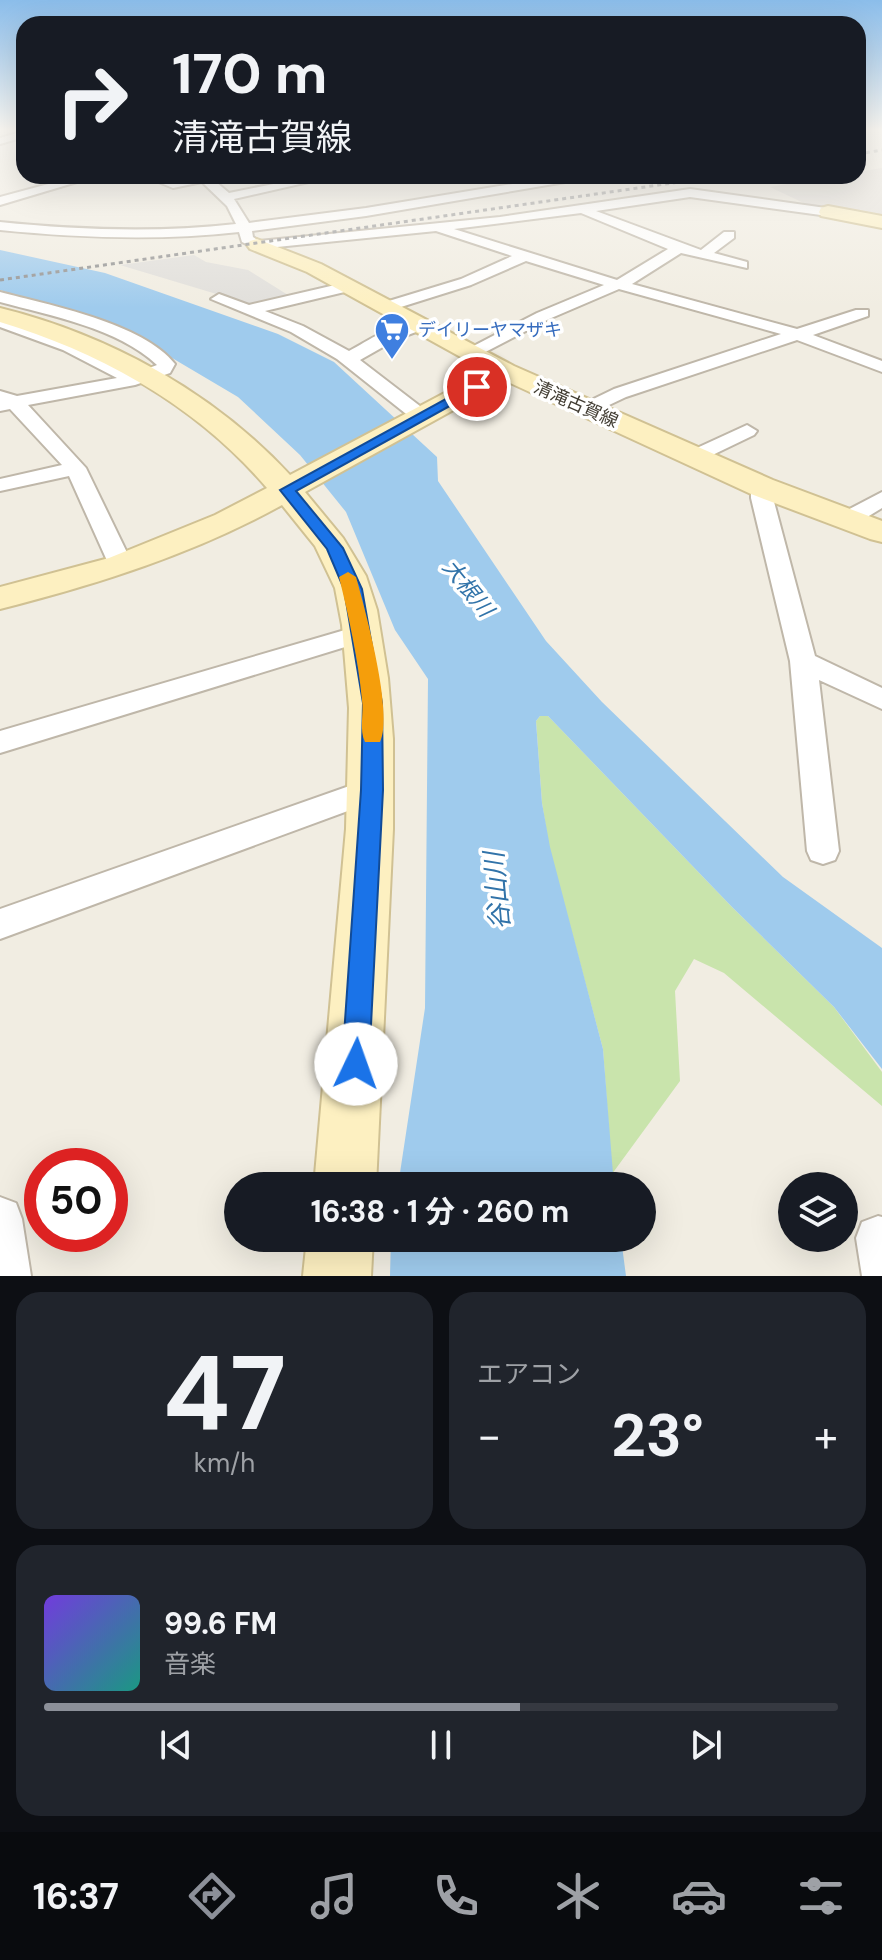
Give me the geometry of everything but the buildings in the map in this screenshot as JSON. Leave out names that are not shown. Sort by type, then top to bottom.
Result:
[{"type":"main road","points":[[828,212],[882,222]]},
{"type":"main road","name":"清滝古賀線","points":[[251,237],[314,268],[470,355],[762,487],[882,532]]},
{"type":"main road","points":[[0,315],[67,336],[121,358],[143,378],[298,483],[335,548],[353,589],[372,703],[372,790],[346,1172]]},
{"type":"main road","points":[[0,598],[121,565],[227,522],[505,371]]},
{"type":"main road","points":[[337,1276],[339,1252]]},
{"type":"street","points":[[0,201],[45,189]]},
{"type":"street","points":[[217,189],[228,197],[243,218],[251,237]]},
{"type":"street","points":[[228,197],[271,189]]},
{"type":"street","points":[[299,189],[317,195]]},
{"type":"street","points":[[251,237],[359,211],[498,189]]},
{"type":"street","points":[[0,226],[53,232],[251,237],[435,228],[703,193],[828,212]]},
{"type":"street","points":[[331,200],[359,211]]},
{"type":"street","points":[[581,209],[679,248],[742,265]]},
{"type":"street","points":[[435,228],[523,257],[797,335],[882,367]]},
{"type":"street","points":[[703,255],[729,235]]},
{"type":"street","points":[[470,355],[543,316],[616,284],[679,248]]},
{"type":"street","points":[[385,307],[466,282],[523,257]]},
{"type":"street","points":[[249,310],[348,287]]},
{"type":"street","points":[[0,297],[46,310],[142,347],[160,356],[166,364],[164,369],[143,378],[5,401]]},
{"type":"street","points":[[219,299],[297,329],[348,359],[422,417]]},
{"type":"street","points":[[588,409],[620,393],[862,313]]},
{"type":"street","points":[[0,322],[69,346],[143,378]]},
{"type":"street","points":[[348,359],[391,335],[418,326]]},
{"type":"street","points":[[5,401],[76,468],[121,565]]},
{"type":"street","points":[[693,457],[747,431]]},
{"type":"street","points":[[0,485],[76,468]]},
{"type":"street","points":[[762,487],[762,498],[803,661],[823,851]]},
{"type":"street","points":[[846,520],[882,499]]},
{"type":"street","points":[[0,742],[362,633]]},
{"type":"street","points":[[803,661],[882,699]]},
{"type":"street","points":[[0,924],[372,790]]},
{"type":"street","points":[[0,1219],[8,1276]]},
{"type":"street","points":[[882,1239],[878,1238],[882,1270]]},
{"type":"shaded area","points":[[773,189],[882,189],[882,218],[810,206]]},
{"type":"shaded area","points":[[194,255],[206,262],[248,270],[288,295],[253,305],[120,265]]},
{"type":"green space","points":[[540,716],[548,716],[732,907],[834,1007],[882,1072],[882,1106],[724,973],[694,959],[675,991],[680,1081],[612,1172],[603,1049],[549,847],[542,803],[536,721]]},
{"type":"water","points":[[0,250],[105,273],[278,334],[334,362],[437,457],[438,481],[546,641],[602,702],[783,877],[882,948],[882,1069],[834,1007],[732,907],[548,716],[540,716],[536,721],[542,803],[550,847],[603,1049],[613,1172],[400,1172],[425,1008],[428,679],[395,630],[346,512],[300,455],[238,397],[118,326],[0,290]]},
{"type":"water","points":[[391,1252],[623,1252],[626,1276],[390,1276]]},
{"type":"railway","points":[[0,280],[634,189]]},
{"type":"slow traffic","points":[[348,577],[362,633],[372,703],[372,737]]},
{"type":"place","name":"デイリーヤマザキ","points":[[392,361]]},
{"type":"route","points":[[356,1064],[372,790],[372,703],[353,589],[335,548],[287,490],[477,387]]},
{"type":"water label","name":"大根川","points":[[468,588]]},
{"type":"water label","name":"谷山川","points":[[497,891]]}]
